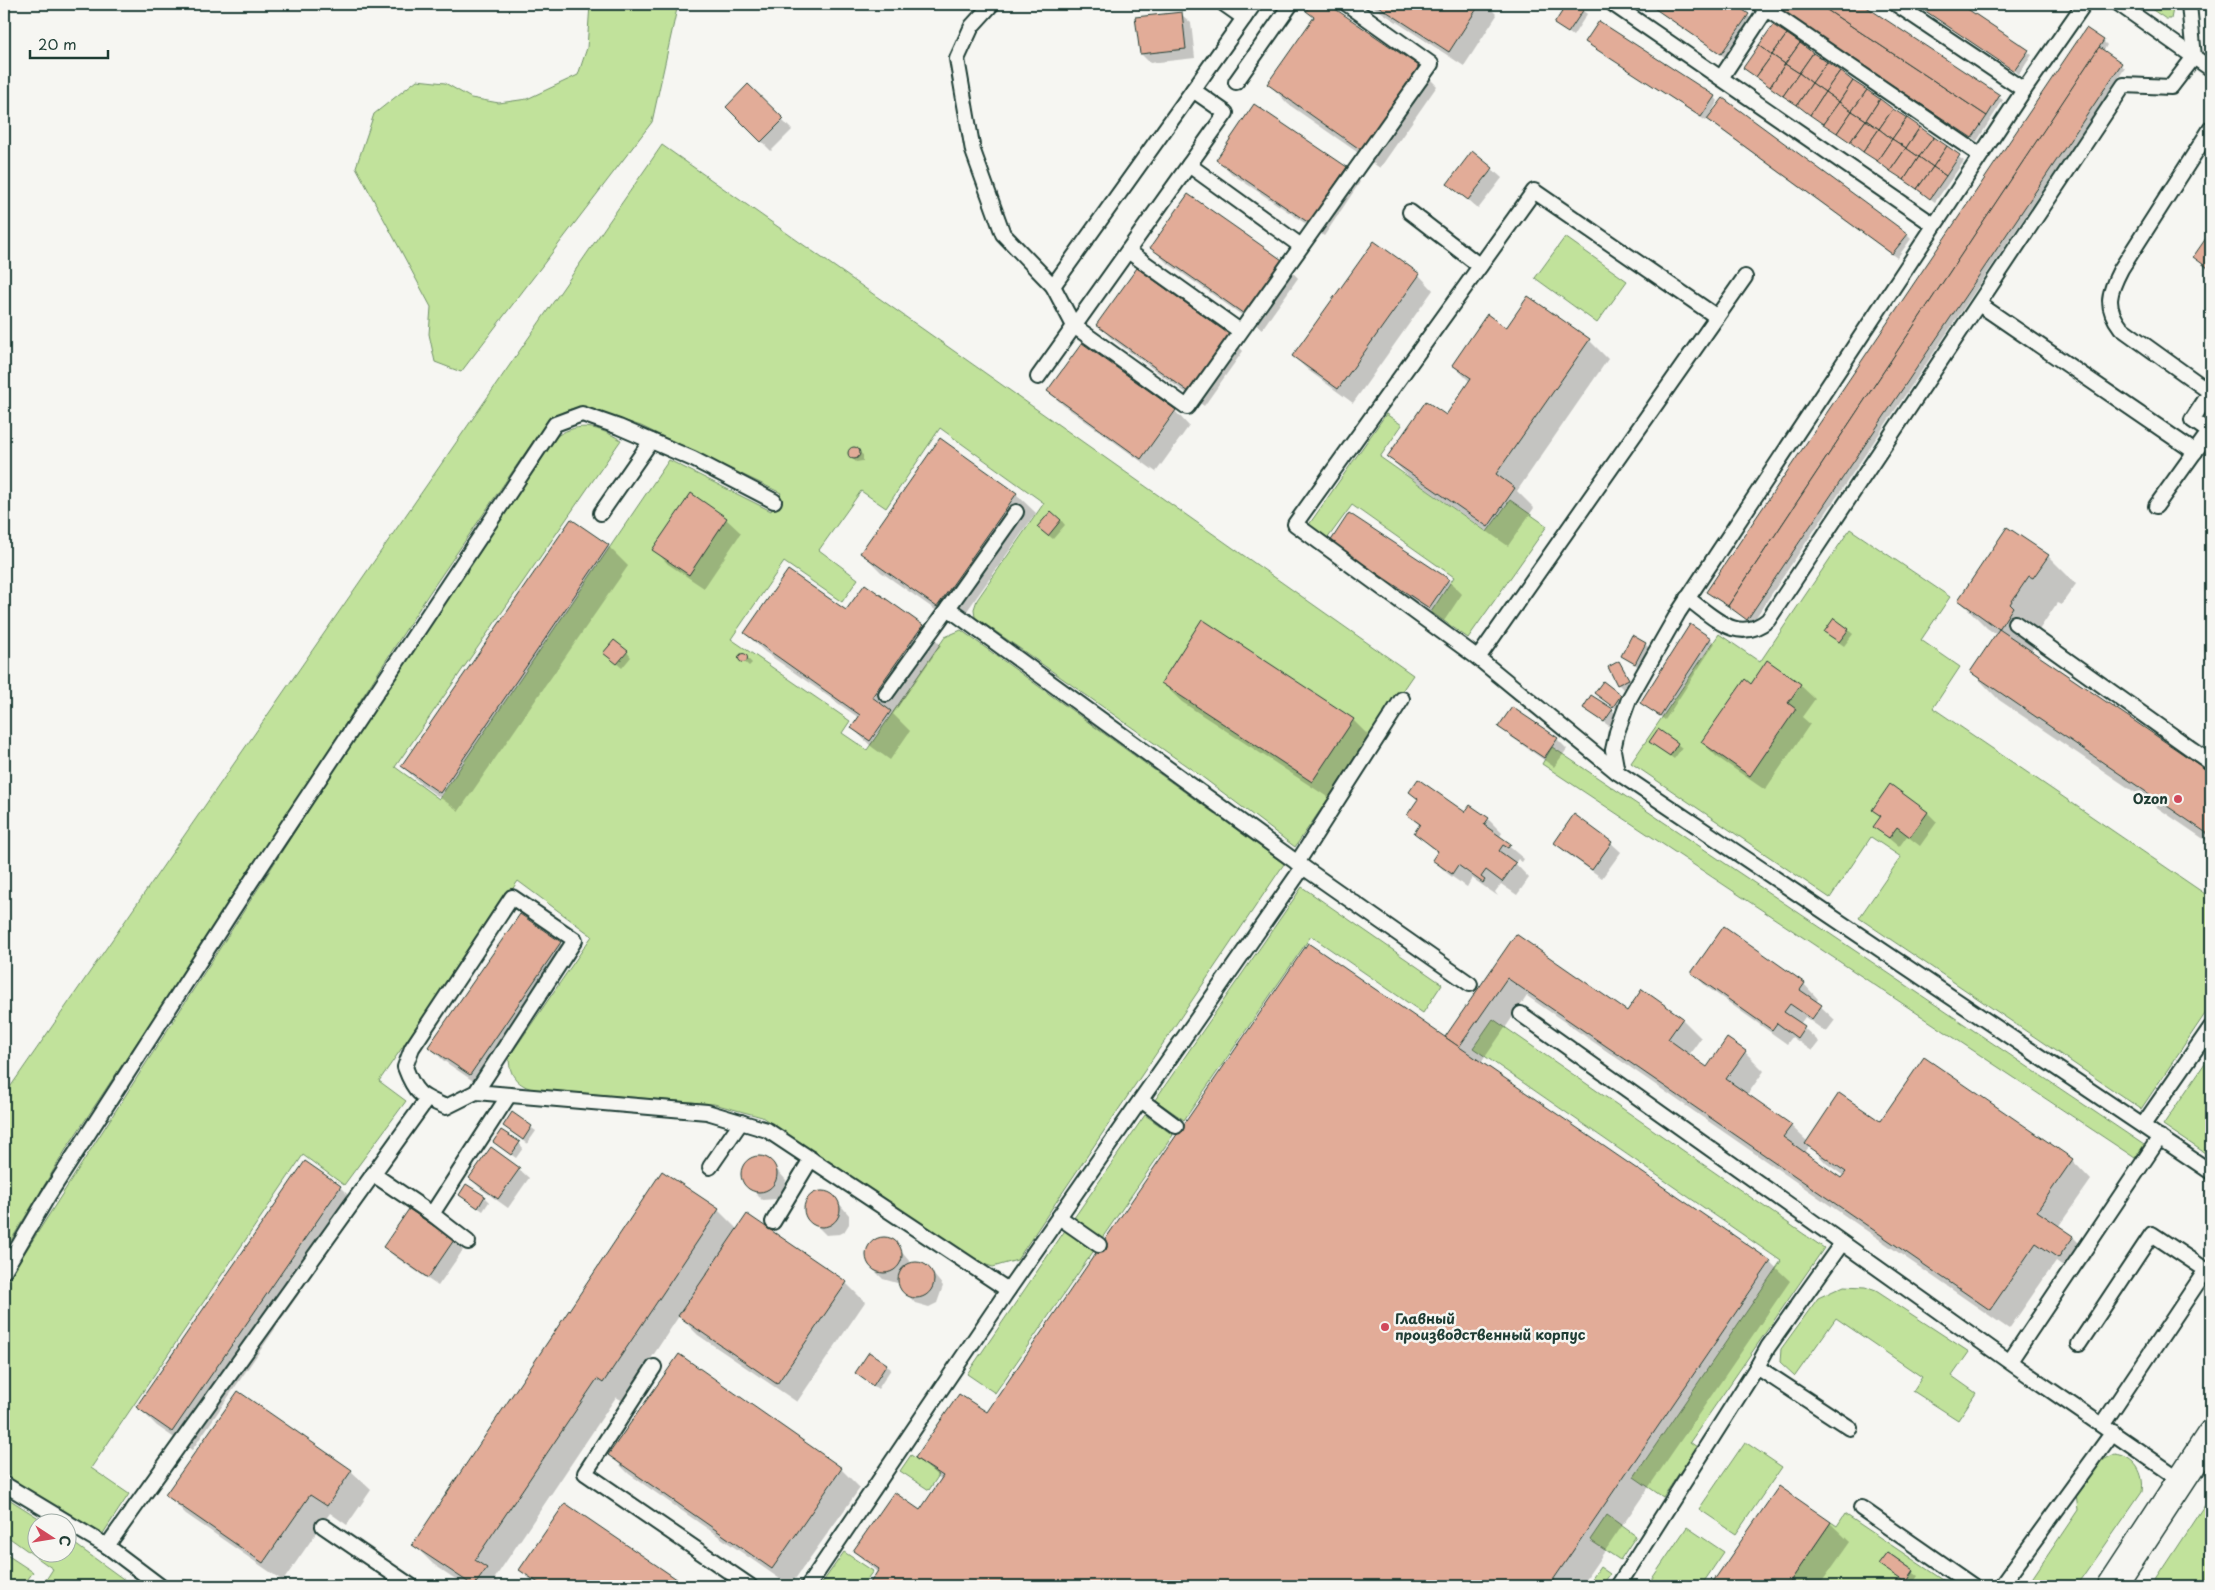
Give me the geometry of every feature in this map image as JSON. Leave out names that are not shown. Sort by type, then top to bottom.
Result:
[{"type":"main road","points":[[2112,1586],[2211,1435]]},
{"type":"lane","points":[[992,4],[972,26],[957,59],[973,152],[1003,234],[1053,286],[1074,326],[1186,406],[1431,64],[1347,4]]},
{"type":"lane","points":[[1224,4],[1244,18]]},
{"type":"lane","points":[[1053,286],[1254,4]]},
{"type":"lane","points":[[1236,82],[1291,4]]},
{"type":"lane","points":[[1612,4],[1934,225]]},
{"type":"lane","points":[[1896,4],[2024,90]]},
{"type":"lane","points":[[1617,772],[1613,750],[1617,732],[1629,699],[1687,598],[1980,155],[2084,4]]},
{"type":"lane","points":[[2118,4],[2211,69]]},
{"type":"lane","points":[[1687,598],[1732,629],[1751,630],[1768,620],[2124,84],[2171,87],[2194,57],[2189,4]]},
{"type":"lane","points":[[1721,78],[1765,5],[1980,155]]},
{"type":"lane","points":[[1038,377],[1226,113],[1193,90]]},
{"type":"lane","points":[[2156,506],[2210,433],[2192,420],[2211,391],[2121,328],[2110,309],[2110,300],[2113,286],[2121,269],[2211,128]]},
{"type":"lane","points":[[1189,165],[1302,246]]},
{"type":"lane","points":[[1717,317],[1534,191],[1295,524],[1478,658],[1617,772],[2144,1125],[2211,1172]]},
{"type":"lane","points":[[1410,212],[1480,266]]},
{"type":"lane","points":[[1128,251],[1240,331]]},
{"type":"lane","points":[[1478,658],[1745,277]]},
{"type":"lane","points":[[1979,304],[2195,452]]},
{"type":"lane","points":[[4,1270],[48,1196],[250,883],[555,424],[582,414],[693,459],[774,501]]},
{"type":"lane","points":[[601,513],[651,441]]},
{"type":"lane","points":[[886,694],[1016,512]]},
{"type":"lane","points":[[948,608],[1300,865],[1470,984]]},
{"type":"lane","points":[[2015,623],[2211,763]]},
{"type":"lane","points":[[808,1586],[1008,1290],[1141,1100],[1300,865],[1402,700]]},
{"type":"lane","points":[[512,897],[575,940],[476,1092],[446,1107],[427,1099],[412,1087],[405,1067],[412,1048],[512,897]]},
{"type":"lane","points":[[1521,1014],[2010,1362],[2181,1480]]},
{"type":"lane","points":[[2144,1125],[2211,1027]]},
{"type":"lane","points":[[476,1092],[707,1112],[767,1130],[1008,1290]]},
{"type":"lane","points":[[432,1214],[509,1095]]},
{"type":"lane","points":[[106,1546],[427,1099]]},
{"type":"lane","points":[[1141,1100],[1176,1126]]},
{"type":"lane","points":[[710,1167],[741,1122]]},
{"type":"lane","points":[[2010,1362],[2160,1137]]},
{"type":"lane","points":[[773,1222],[811,1159]]},
{"type":"lane","points":[[373,1174],[432,1214],[468,1242]]},
{"type":"lane","points":[[1059,1217],[1099,1245]]},
{"type":"lane","points":[[2001,1586],[2108,1428],[2206,1270],[2152,1234],[2079,1344]]},
{"type":"lane","points":[[1618,1586],[1757,1368],[1768,1346],[1842,1243]]},
{"type":"lane","points":[[654,1367],[585,1473],[750,1586]]},
{"type":"lane","points":[[1757,1368],[1850,1428]]},
{"type":"lane","points":[[4,1484],[49,1512]]},
{"type":"lane","points":[[1861,1508],[1973,1586]]},
{"type":"lane","points":[[324,1526],[411,1586]]},
{"type":"lane","points":[[78,1529],[106,1546],[160,1586]]},
{"type":"green space","points":[[590,4],[678,4],[652,122],[461,372],[435,362],[429,334],[431,307],[356,167],[374,114],[417,80],[445,83],[471,98],[499,103],[527,99],[578,75],[587,48]]},
{"type":"green space","points":[[2144,4],[2174,4],[2171,19],[2166,19]]},
{"type":"green space","points":[[662,145],[1413,675],[1295,847],[1201,776],[975,617],[974,609],[977,600],[1044,503],[940,428],[886,508],[861,491],[819,550],[858,579],[842,602],[784,562],[731,639],[850,721],[842,733],[867,750],[945,637],[961,630],[1284,864],[1017,1260],[993,1267],[974,1261],[762,1117],[714,1104],[532,1089],[514,1078],[510,1068],[509,1057],[592,936],[518,881],[379,1081],[406,1101],[344,1185],[303,1155],[91,1468],[129,1494],[102,1535],[78,1521],[78,1512],[64,1512],[4,1476],[4,1285],[468,561],[557,436],[573,428],[581,427],[597,429],[621,440],[395,767],[439,799],[669,460],[771,511],[781,493],[641,426],[583,407],[568,410],[556,416],[536,437],[428,595],[247,877],[68,1146],[4,1252],[4,1096]]},
{"type":"green space","points":[[1565,237],[1627,281],[1597,323],[1535,278]]},
{"type":"green space","points":[[1386,414],[1402,425],[1380,457],[1487,532],[1510,500],[1547,526],[1468,638],[1431,612],[1454,577],[1352,505],[1327,539],[1308,526]]},
{"type":"green space","points":[[1850,529],[1950,597],[1921,640],[1960,667],[1933,708],[2211,898],[2211,1005],[2141,1109],[1859,918],[1901,857],[1871,837],[1830,898],[1631,763],[1719,634],[1760,662]]},
{"type":"green space","points":[[1552,747],[2144,1145],[2135,1158],[1542,764]]},
{"type":"green space","points":[[1302,887],[1442,984],[1423,1013],[1311,936],[1184,1120],[1155,1100]]},
{"type":"green space","points":[[1493,1019],[1824,1248],[1690,1442],[1697,1447],[1663,1497],[1634,1477],[1781,1261],[1473,1048]]},
{"type":"green space","points":[[2211,1054],[2211,1157],[2163,1125]]},
{"type":"green space","points":[[1145,1115],[1173,1135],[1102,1238],[1074,1218]]},
{"type":"green space","points":[[1066,1229],[1095,1249],[995,1393],[967,1374]]},
{"type":"green space","points":[[1844,1286],[1865,1287],[1876,1291],[1969,1352],[1952,1376],[1976,1393],[1958,1420],[1913,1391],[1922,1377],[1836,1318],[1795,1376],[1780,1362],[1781,1349],[1818,1298]]},
{"type":"green space","points":[[1745,1442],[1782,1467],[1736,1534],[1699,1509]]},
{"type":"green space","points":[[2115,1454],[2128,1458],[2137,1467],[2142,1479],[2142,1492],[2077,1586],[2027,1586],[2078,1510],[2076,1493],[2099,1462]]},
{"type":"green space","points":[[911,1455],[939,1475],[929,1490],[900,1471]]},
{"type":"green space","points":[[2211,1495],[2211,1586],[2151,1586]]},
{"type":"green space","points":[[4,1496],[29,1512],[28,1551],[4,1534]]},
{"type":"green space","points":[[1845,1514],[1952,1586],[1787,1586],[1831,1522],[1837,1526]],"holes":[[[1887,1552],[1914,1571],[1906,1583],[1879,1564]]]},
{"type":"green space","points":[[1607,1515],[1636,1536],[1620,1560],[1590,1540]]},
{"type":"green space","points":[[1687,1527],[1724,1552],[1701,1586],[1647,1586]]},
{"type":"green space","points":[[78,1546],[133,1586],[42,1586],[53,1569],[43,1562],[78,1562]]},
{"type":"green space","points":[[844,1552],[873,1571],[862,1586],[820,1586]]},
{"type":"green space","points":[[4,1553],[33,1572],[23,1586],[4,1586]]},
{"type":"green space","points":[[1600,1567],[1610,1574],[1602,1586],[1587,1586]]},
{"type":"building","points":[[1312,4],[1328,4],[1419,66],[1361,150],[1267,84],[1314,17],[1306,11]]},
{"type":"building","points":[[1375,4],[1480,4],[1449,52]]},
{"type":"building","points":[[1567,4],[1576,4],[1584,9],[1568,33],[1554,24]]},
{"type":"building","points":[[1648,4],[1734,4],[1749,14],[1721,54]]},
{"type":"building","points":[[1787,4],[1818,4],[1987,116],[1972,138],[1782,12]]},
{"type":"building","points":[[1818,4],[1862,4],[2000,95],[1987,116]]},
{"type":"building","points":[[1915,4],[1960,4],[2029,50],[2014,71]]},
{"type":"building","points":[[1182,12],[1186,49],[1140,54],[1135,17]]},
{"type":"building","points":[[1599,21],[1715,96],[1701,117],[1585,42]]},
{"type":"building","points":[[1773,25],[1787,34],[1772,55],[1759,45]]},
{"type":"building","points":[[2086,28],[2104,40],[1728,606],[1706,592]]},
{"type":"building","points":[[1787,34],[1800,43],[1785,64],[1772,55]]},
{"type":"building","points":[[1800,43],[1813,53],[1799,73],[1785,64]]},
{"type":"building","points":[[1759,45],[1772,55],[1756,77],[1743,68]]},
{"type":"building","points":[[2099,47],[2122,63],[1747,620],[1728,606]]},
{"type":"building","points":[[1813,53],[1827,62],[1812,83],[1799,73]]},
{"type":"building","points":[[1772,55],[1785,64],[1770,87],[1756,77]]},
{"type":"building","points":[[1827,62],[1840,71],[1825,92],[1812,83]]},
{"type":"building","points":[[1785,64],[1799,73],[1783,96],[1770,87]]},
{"type":"building","points":[[1840,71],[1853,81],[1839,102],[1825,92]]},
{"type":"building","points":[[1799,73],[1812,83],[1797,105],[1783,96]]},
{"type":"building","points":[[1853,81],[1867,90],[1852,111],[1839,102]]},
{"type":"building","points":[[1812,83],[1825,92],[1810,115],[1797,105]]},
{"type":"building","points":[[748,84],[784,119],[761,142],[726,107]]},
{"type":"building","points":[[1867,90],[1880,99],[1866,120],[1852,111]]},
{"type":"building","points":[[1825,92],[1839,102],[1823,124],[1810,115]]},
{"type":"building","points":[[1723,98],[1908,234],[1892,254],[1707,119]]},
{"type":"building","points":[[1880,99],[1893,109],[1879,129],[1866,120]]},
{"type":"building","points":[[1839,102],[1852,111],[1837,133],[1823,124]]},
{"type":"building","points":[[1254,104],[1347,167],[1309,223],[1216,160]]},
{"type":"building","points":[[1893,109],[1907,118],[1892,139],[1879,129]]},
{"type":"building","points":[[1852,111],[1866,120],[1850,142],[1837,133]]},
{"type":"building","points":[[1907,118],[1920,127],[1906,148],[1892,139]]},
{"type":"building","points":[[1866,120],[1879,129],[1863,152],[1850,142]]},
{"type":"building","points":[[1920,127],[1934,137],[1919,157],[1906,148]]},
{"type":"building","points":[[1879,129],[1892,139],[1877,161],[1863,152]]},
{"type":"building","points":[[1934,137],[1947,146],[1933,167],[1919,157]]},
{"type":"building","points":[[1892,139],[1906,148],[1890,171],[1877,161]]},
{"type":"building","points":[[1947,146],[1960,155],[1946,176],[1933,167]]},
{"type":"building","points":[[1906,148],[1919,157],[1904,180],[1890,171]]},
{"type":"building","points":[[1472,151],[1493,168],[1468,200],[1447,184]]},
{"type":"building","points":[[1919,157],[1933,167],[1917,189],[1904,180]]},
{"type":"building","points":[[1933,167],[1946,176],[1930,199],[1917,189]]},
{"type":"building","points":[[1188,194],[1285,262],[1247,316],[1150,248]]},
{"type":"building","points":[[2211,231],[2211,270],[2193,257]]},
{"type":"building","points":[[1374,241],[1420,274],[1338,389],[1292,356]]},
{"type":"building","points":[[1137,268],[1230,335],[1189,392],[1096,325]]},
{"type":"building","points":[[1528,296],[1590,339],[1496,474],[1515,488],[1488,527],[1387,457],[1426,401],[1446,415],[1471,378],[1452,365],[1487,314],[1506,328]]},
{"type":"building","points":[[1082,343],[1176,410],[1141,459],[1047,391]]},
{"type":"building","points":[[940,438],[1017,493],[937,607],[860,553]]},
{"type":"building","points":[[852,447],[856,447],[860,453],[856,459],[852,459],[848,455],[848,451]]},
{"type":"building","points":[[691,493],[727,518],[689,575],[652,550]]},
{"type":"building","points":[[1051,511],[1061,520],[1048,536],[1037,527]]},
{"type":"building","points":[[1349,513],[1449,579],[1429,608],[1330,542]]},
{"type":"building","points":[[571,519],[609,545],[440,793],[401,766]]},
{"type":"building","points":[[2007,527],[2049,555],[2033,578],[2029,576],[2010,604],[2013,607],[1999,629],[1958,600]]},
{"type":"building","points":[[788,570],[846,610],[865,584],[923,625],[872,697],[891,711],[870,741],[851,728],[860,715],[744,633]]},
{"type":"building","points":[[1834,618],[1849,629],[1839,642],[1824,632]]},
{"type":"building","points":[[1202,619],[1354,719],[1312,782],[1161,683]]},
{"type":"building","points":[[1690,624],[1711,638],[1660,716],[1640,703]]},
{"type":"building","points":[[1999,629],[2211,773],[2211,836],[1970,672]]},
{"type":"building","points":[[1632,635],[1646,643],[1635,664],[1621,656]]},
{"type":"building","points":[[614,640],[628,651],[617,664],[603,653]]},
{"type":"building","points":[[743,653],[748,658],[743,663],[738,658]]},
{"type":"building","points":[[1767,660],[1801,684],[1788,703],[1796,709],[1750,776],[1701,742],[1745,679],[1751,684]]},
{"type":"building","points":[[1619,661],[1629,679],[1617,685],[1608,667]]},
{"type":"building","points":[[1603,681],[1621,695],[1613,707],[1594,693]]},
{"type":"building","points":[[1591,695],[1613,709],[1604,722],[1583,708]]},
{"type":"building","points":[[1512,707],[1558,738],[1544,758],[1498,727]]},
{"type":"building","points":[[1658,729],[1678,743],[1670,756],[1649,742]]},
{"type":"building","points":[[1418,779],[1465,812],[1470,805],[1489,818],[1484,825],[1511,844],[1508,848],[1503,845],[1499,851],[1516,863],[1502,882],[1486,870],[1481,877],[1485,880],[1483,883],[1458,865],[1452,874],[1432,860],[1438,851],[1414,833],[1420,824],[1407,815],[1418,799],[1409,792]]},
{"type":"building","points":[[1890,784],[1928,812],[1910,837],[1897,827],[1889,838],[1873,827],[1881,816],[1872,810]]},
{"type":"building","points":[[1574,814],[1612,842],[1592,870],[1554,843]]},
{"type":"building","points":[[520,914],[561,942],[470,1075],[428,1047]]},
{"type":"building","points":[[1724,926],[1805,983],[1800,990],[1822,1005],[1812,1019],[1790,1004],[1784,1012],[1805,1026],[1797,1038],[1777,1023],[1772,1030],[1691,973]]},
{"type":"building","points":[[1516,934],[1627,1011],[1642,989],[1683,1018],[1668,1039],[1707,1067],[1727,1038],[1746,1051],[1726,1079],[1792,1125],[1783,1137],[1841,1178],[1846,1172],[1805,1144],[1839,1093],[1880,1121],[1924,1057],[2073,1159],[2037,1211],[2074,1236],[2058,1258],[2036,1243],[1990,1310],[1507,978],[1459,1047],[1445,1037]]},
{"type":"building","name":"Главный производственный корпус","points":[[1308,943],[1771,1261],[1549,1586],[868,1586],[879,1569],[853,1551],[894,1492],[920,1510],[943,1476],[915,1458],[959,1394],[987,1412]]},
{"type":"building","points":[[512,1112],[532,1126],[523,1140],[503,1126]]},
{"type":"building","points":[[501,1130],[520,1142],[511,1155],[493,1142]]},
{"type":"building","points":[[491,1147],[520,1168],[498,1199],[469,1178]]},
{"type":"building","points":[[759,1156],[766,1157],[772,1161],[776,1167],[776,1181],[772,1187],[766,1191],[759,1192],[752,1191],[746,1187],[742,1181],[741,1174],[742,1167],[746,1161],[752,1157]]},
{"type":"building","points":[[305,1161],[341,1186],[172,1432],[136,1407]]},
{"type":"building","points":[[662,1171],[719,1209],[603,1383],[597,1379],[475,1560],[487,1568],[474,1586],[412,1545]]},
{"type":"building","points":[[466,1184],[485,1196],[478,1208],[459,1195]]},
{"type":"building","points":[[822,1191],[829,1192],[835,1196],[839,1202],[839,1216],[835,1222],[829,1226],[822,1227],[815,1226],[809,1222],[805,1216],[804,1209],[805,1202],[809,1196],[815,1192]]},
{"type":"building","points":[[409,1209],[454,1240],[428,1278],[383,1247]]},
{"type":"building","points":[[747,1214],[847,1282],[777,1384],[678,1316]]},
{"type":"building","points":[[884,1237],[891,1238],[897,1242],[901,1248],[901,1262],[897,1268],[891,1272],[884,1273],[877,1272],[871,1268],[867,1262],[866,1255],[867,1248],[871,1242],[877,1238]]},
{"type":"building","points":[[916,1262],[923,1263],[929,1267],[933,1273],[933,1287],[929,1293],[923,1297],[916,1298],[909,1297],[903,1293],[899,1287],[898,1280],[899,1273],[903,1267],[909,1263]]},
{"type":"building","points":[[869,1352],[887,1364],[873,1386],[855,1373]]},
{"type":"building","points":[[679,1354],[842,1468],[772,1569],[608,1455]]},
{"type":"building","points":[[238,1391],[352,1470],[327,1506],[310,1495],[263,1563],[165,1495]]},
{"type":"building","points":[[1779,1486],[1831,1522],[1787,1586],[1710,1586]]},
{"type":"building","points":[[565,1503],[687,1586],[543,1586],[519,1570]]},
{"type":"building","points":[[1887,1552],[1914,1571],[1906,1583],[1878,1564]]},
{"type":"place","name":"Ozon","points":[[2178,799]]},
{"type":"place","name":"Главный производственный корпус","points":[[1385,1327]]}]
